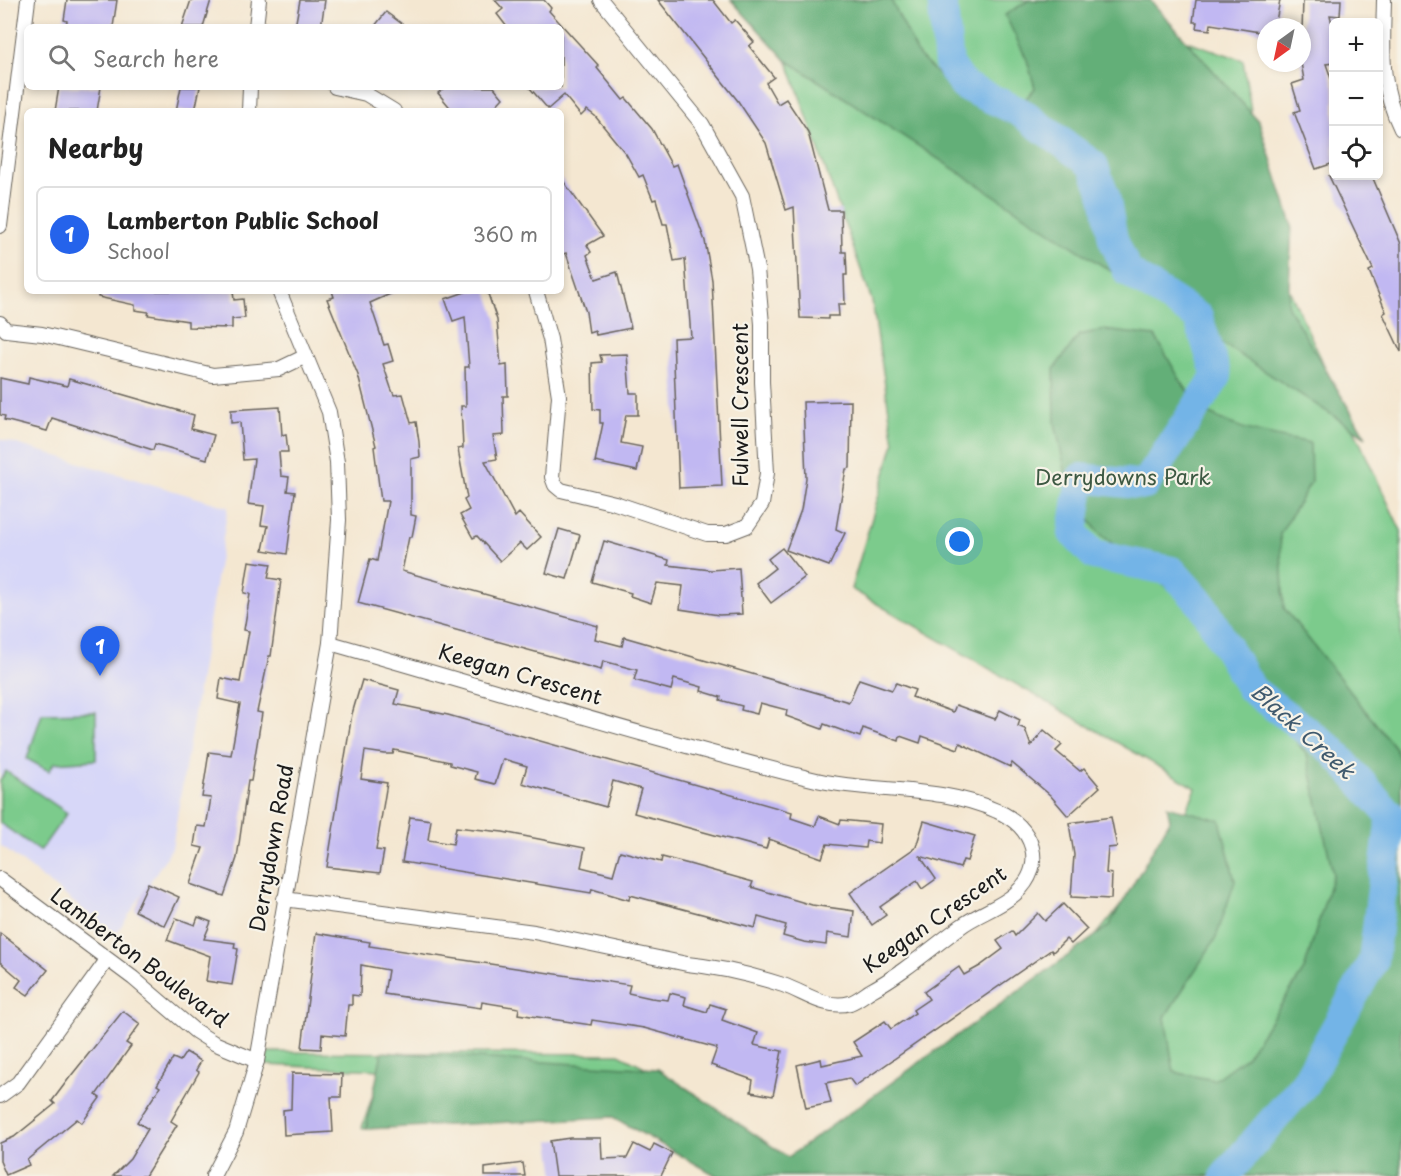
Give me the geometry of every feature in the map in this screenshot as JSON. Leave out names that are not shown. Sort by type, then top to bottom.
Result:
[{"type":"street","points":[[25,24],[28,0]]},
{"type":"street","points":[[256,24],[259,0]]},
{"type":"street","name":"Fulwell Crescent","points":[[537,294],[550,339],[559,396],[552,477],[555,485],[561,490],[615,503],[707,534],[726,534],[747,526],[762,504],[767,473],[762,382],[762,324],[757,269],[742,196],[702,124],[601,0]]},
{"type":"street","points":[[1384,0],[1383,77],[1386,94],[1401,129]]},
{"type":"street","points":[[0,226],[24,32]]},
{"type":"street","points":[[249,108],[250,90]]},
{"type":"street","points":[[348,90],[366,94],[389,108]]},
{"type":"street","name":"Derrydown Road","points":[[213,1176],[236,1132],[257,1061],[330,643],[339,520],[337,462],[329,412],[304,357],[280,294]]},
{"type":"street","points":[[0,323],[6,330],[42,334],[213,375],[279,369],[304,357]]},
{"type":"street","name":"Keegan Crescent","points":[[284,899],[543,933],[687,964],[712,966],[784,986],[828,1004],[849,1003],[914,964],[960,927],[1014,895],[1026,882],[1032,864],[1032,846],[1024,828],[999,812],[981,805],[934,794],[812,779],[330,643]]},
{"type":"street","name":"Lamberton Boulevard","points":[[0,879],[133,978],[195,1031],[214,1043],[257,1061]]},
{"type":"street","points":[[0,1096],[18,1083],[107,960]]},
{"type":"shaded area","points":[[0,439],[228,507],[172,848],[116,935],[0,845]]},
{"type":"green space","points":[[731,0],[891,0],[919,56],[955,91],[1006,121],[1035,88],[1027,60],[1005,15],[1029,0],[1150,0],[1259,122],[1292,224],[1288,307],[1366,437],[786,60]]},
{"type":"green space","name":"Derrydowns Park","points":[[741,0],[1133,0],[1154,30],[1243,60],[1274,257],[1401,531],[1401,1176],[716,1176],[672,1138],[602,1113],[362,1128],[381,1070],[265,1065],[268,1052],[619,1054],[688,1089],[792,1166],[1089,944],[1173,842],[1196,788],[851,589],[894,443],[872,301],[788,63]]},
{"type":"green space","points":[[1103,330],[1155,336],[1194,400],[1217,418],[1264,434],[1310,443],[1311,482],[1280,534],[1284,608],[1395,748],[1401,762],[1401,1176],[717,1176],[613,1117],[366,1129],[382,1052],[658,1069],[788,1157],[1109,926],[1170,820],[1167,806],[1220,820],[1235,881],[1216,938],[1165,1017],[1174,1072],[1214,1080],[1247,1056],[1304,970],[1333,874],[1307,755],[1186,602],[1099,533],[1070,494],[1055,423],[1054,369],[1079,335]]},
{"type":"green space","points":[[96,712],[96,760],[54,763],[49,771],[27,759],[42,713]]},
{"type":"green space","points":[[6,771],[67,813],[40,851],[0,823],[0,780]]},
{"type":"building","points":[[67,0],[117,0],[113,24],[66,24],[67,21],[64,20]]},
{"type":"building","points":[[191,0],[211,0],[204,24],[183,24]]},
{"type":"building","points":[[300,0],[325,0],[321,24],[296,24]]},
{"type":"building","points":[[495,0],[544,0],[551,8],[549,11],[561,24],[505,24],[497,14],[503,9]]},
{"type":"building","points":[[658,0],[713,0],[731,23],[735,20],[754,42],[749,46],[774,77],[766,83],[778,104],[786,99],[808,132],[828,210],[841,210],[842,252],[846,252],[847,275],[844,275],[845,304],[838,304],[839,316],[828,316],[828,319],[800,318],[794,207],[786,210],[766,143],[738,101]]},
{"type":"building","points":[[1196,0],[1280,0],[1277,18],[1257,18],[1257,32],[1211,24],[1210,30],[1196,28],[1197,22],[1193,22]]},
{"type":"building","points":[[1303,0],[1341,0],[1340,16],[1330,15],[1329,18],[1329,64],[1326,64],[1329,73],[1329,165],[1316,169],[1294,112],[1300,110],[1292,84],[1304,80],[1303,72],[1311,72],[1311,18],[1302,18]]},
{"type":"building","points":[[386,12],[402,24],[376,24]]},
{"type":"building","points":[[564,28],[599,66],[597,68],[623,100],[626,98],[652,129],[672,166],[677,164],[705,241],[712,280],[722,486],[679,488],[673,338],[691,337],[685,259],[674,261],[667,224],[663,224],[656,199],[653,200],[643,175],[639,177],[626,154],[595,116],[587,110],[581,116],[564,95],[547,108],[532,90],[564,90]]},
{"type":"building","points":[[58,90],[100,90],[98,108],[56,108]]},
{"type":"building","points":[[180,90],[199,90],[196,108],[177,108]]},
{"type":"building","points":[[442,90],[496,90],[503,98],[494,108],[450,108],[438,93]]},
{"type":"building","points":[[1331,180],[1374,180],[1401,244],[1401,352],[1383,314],[1386,312],[1369,271],[1373,269]]},
{"type":"building","points":[[564,182],[603,236],[587,245],[591,252],[587,255],[596,279],[617,272],[631,328],[596,335],[595,331],[589,333],[586,312],[566,253],[564,254]]},
{"type":"building","points":[[98,294],[233,294],[234,300],[243,299],[245,318],[232,319],[232,328],[188,327],[188,321],[148,315],[149,312],[135,310],[135,305],[98,297]]},
{"type":"building","points":[[333,294],[390,294],[370,303],[384,345],[388,344],[393,361],[383,364],[391,388],[394,395],[403,394],[411,423],[416,422],[420,457],[411,459],[411,515],[416,516],[402,571],[598,626],[595,639],[622,646],[624,637],[849,702],[859,679],[892,690],[896,683],[915,690],[912,697],[953,712],[956,705],[995,719],[1000,710],[1020,720],[1018,726],[1025,729],[1031,746],[1044,730],[1062,745],[1056,751],[1080,771],[1084,768],[1100,787],[1068,816],[1050,795],[1012,763],[1010,767],[960,743],[958,749],[922,736],[920,743],[900,736],[899,741],[863,728],[860,737],[824,724],[822,729],[786,716],[787,710],[760,703],[757,714],[741,710],[742,706],[720,700],[721,697],[701,691],[702,687],[674,679],[671,690],[634,680],[637,670],[603,661],[601,670],[358,603],[370,559],[377,561],[388,501],[381,501],[374,447],[376,446],[358,375],[327,299],[334,297]]},
{"type":"building","points":[[459,294],[488,294],[497,320],[501,366],[507,365],[508,396],[503,396],[504,435],[493,436],[497,459],[485,461],[515,517],[519,513],[541,537],[527,550],[520,543],[500,561],[477,536],[473,538],[460,515],[469,510],[464,500],[467,498],[458,449],[463,448],[461,406],[466,406],[465,367],[469,367],[465,317],[453,321],[445,299]]},
{"type":"building","points":[[627,354],[630,393],[638,393],[638,415],[626,415],[621,443],[642,447],[637,471],[595,462],[603,423],[600,423],[600,410],[593,409],[592,363],[602,362],[600,355]]},
{"type":"building","points":[[29,377],[67,386],[69,379],[194,415],[191,429],[214,435],[207,459],[155,444],[153,450],[52,418],[47,431],[4,420],[5,416],[0,415],[0,378],[28,384]]},
{"type":"building","points":[[851,401],[850,468],[846,469],[836,529],[845,533],[829,566],[786,550],[801,510],[806,478],[803,402]]},
{"type":"building","points":[[280,407],[282,435],[286,434],[288,452],[279,452],[281,476],[289,477],[287,491],[295,492],[287,554],[263,550],[268,526],[261,525],[264,506],[248,504],[254,459],[243,460],[240,422],[231,423],[231,410]]},
{"type":"building","points":[[559,529],[580,535],[567,579],[546,573]]},
{"type":"building","points":[[604,541],[669,560],[668,565],[711,570],[739,568],[742,614],[719,615],[680,609],[683,586],[657,583],[651,603],[630,596],[631,593],[592,582]]},
{"type":"building","points":[[782,548],[805,577],[771,603],[756,583],[775,568],[768,559]]},
{"type":"building","points":[[249,561],[271,564],[268,578],[281,580],[271,656],[269,656],[257,712],[262,713],[251,781],[248,781],[237,858],[224,896],[190,884],[203,848],[194,846],[197,826],[206,827],[211,798],[202,797],[209,752],[231,755],[240,704],[218,699],[221,678],[240,682],[249,631],[244,630],[250,594],[244,593]]},
{"type":"building","points":[[362,680],[399,690],[395,704],[448,715],[792,812],[791,818],[815,826],[819,816],[840,824],[841,820],[881,824],[879,843],[866,841],[865,848],[827,844],[822,858],[769,839],[766,849],[634,813],[641,789],[613,781],[606,807],[522,783],[527,766],[503,759],[495,784],[475,779],[477,772],[450,765],[450,762],[394,750],[393,754],[365,751],[361,779],[387,783],[376,850],[384,851],[380,873],[327,867],[352,714]]},
{"type":"building","points":[[410,817],[431,820],[428,840],[453,844],[456,827],[503,832],[585,848],[581,867],[613,875],[620,851],[661,862],[662,857],[689,864],[753,882],[751,887],[812,905],[854,911],[851,937],[827,933],[826,945],[804,942],[783,936],[786,925],[758,917],[755,928],[630,895],[629,900],[592,889],[591,893],[402,862]]},
{"type":"building","points":[[1111,817],[1117,847],[1108,848],[1106,873],[1112,874],[1111,899],[1071,897],[1074,855],[1069,823]]},
{"type":"building","points":[[924,821],[975,836],[967,861],[963,860],[960,868],[920,856],[936,879],[922,889],[917,881],[880,907],[886,915],[872,925],[850,893],[916,847]]},
{"type":"building","points":[[148,883],[179,897],[165,926],[135,911]]},
{"type":"building","points":[[1063,904],[1087,929],[1071,944],[1066,939],[1053,952],[1051,950],[855,1086],[849,1078],[826,1083],[831,1103],[806,1108],[797,1065],[821,1059],[822,1065],[862,1056],[853,1042],[885,1021],[891,1029],[915,1013],[913,1010],[929,999],[924,992],[959,967],[964,975],[980,966],[1003,949],[997,941],[1012,931],[1015,936],[1038,913],[1045,921]]},
{"type":"building","points":[[198,917],[211,922],[204,939],[235,943],[234,948],[238,949],[232,985],[206,981],[210,956],[167,940],[176,918],[195,925]]},
{"type":"building","points":[[0,933],[48,970],[28,995],[16,987],[21,980],[0,962]]},
{"type":"building","points":[[316,933],[370,942],[369,946],[630,985],[628,993],[651,998],[668,1000],[670,993],[686,997],[684,1005],[707,1012],[710,1004],[726,1009],[722,1020],[758,1033],[754,1045],[782,1051],[773,1096],[751,1092],[753,1080],[711,1065],[717,1048],[644,1028],[592,1020],[591,1025],[518,1014],[519,1008],[482,1002],[481,1008],[384,994],[388,970],[361,965],[360,996],[352,995],[352,1005],[348,1005],[345,1036],[322,1034],[321,1049],[302,1048]]},
{"type":"building","points":[[123,1011],[140,1024],[126,1043],[131,1046],[96,1095],[100,1098],[82,1123],[77,1119],[27,1160],[29,1165],[6,1175],[0,1161],[0,1143],[14,1137],[55,1104],[52,1101]]},
{"type":"building","points":[[186,1052],[201,1061],[196,1070],[199,1072],[171,1121],[177,1125],[145,1176],[113,1176],[130,1159],[148,1129],[137,1122],[160,1087],[157,1085],[173,1058],[180,1061]]},
{"type":"building","points":[[292,1073],[342,1074],[341,1097],[331,1097],[333,1132],[284,1135],[283,1110],[291,1109]]},
{"type":"building","points":[[570,1138],[601,1138],[602,1159],[627,1158],[634,1144],[650,1152],[654,1144],[672,1153],[661,1176],[555,1176],[550,1141]]},
{"type":"building","points":[[523,1163],[525,1176],[485,1176],[485,1168]]},
{"type":"waterway","name":"Black Creek","points":[[942,0],[949,64],[964,86],[1020,112],[1093,165],[1105,196],[1113,239],[1128,272],[1198,317],[1217,376],[1145,485],[1081,478],[1073,533],[1094,555],[1172,571],[1203,606],[1251,689],[1332,750],[1391,816],[1373,961],[1305,1083],[1225,1176]]},
{"type":"place","name":"Lamberton Public School","points":[[100,676]]}]
